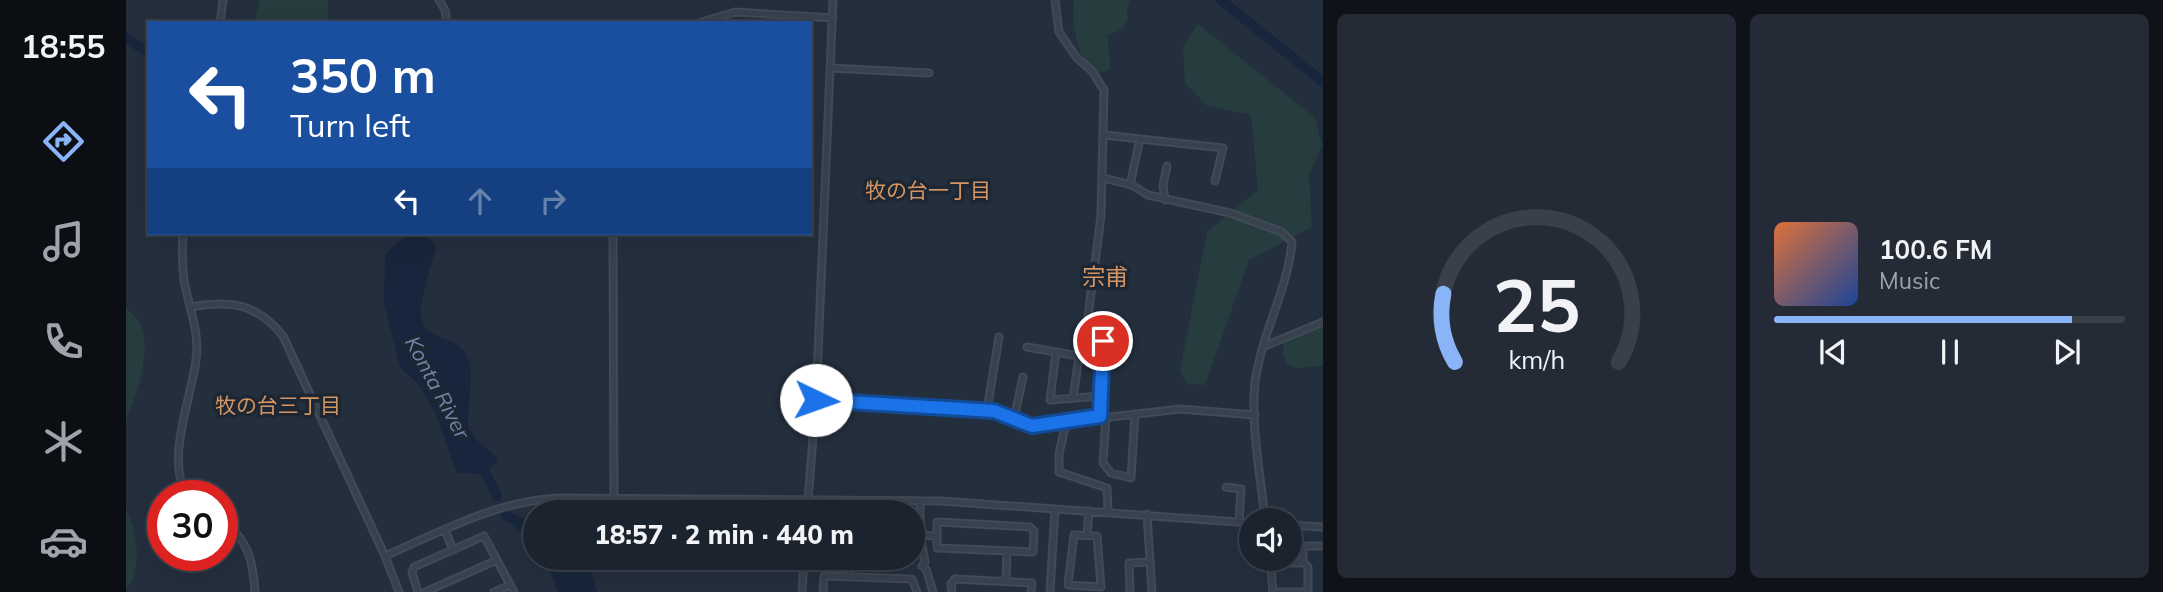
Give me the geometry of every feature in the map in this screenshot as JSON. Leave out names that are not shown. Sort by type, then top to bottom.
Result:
[{"type":"street","points":[[220,21],[223,0]]},
{"type":"street","points":[[439,0],[445,10],[447,21]]},
{"type":"street","points":[[808,500],[816,400],[833,0]]},
{"type":"street","points":[[1055,0],[1059,32],[1077,58],[1092,71],[1104,90],[1101,216],[1086,332],[1103,341],[1103,463],[1111,473],[1131,478],[1135,414]]},
{"type":"street","points":[[706,21],[735,12],[832,18]]},
{"type":"street","points":[[830,68],[929,74]]},
{"type":"street","points":[[1104,135],[1223,148],[1215,181]]},
{"type":"street","points":[[1130,185],[1140,139]]},
{"type":"street","points":[[1165,200],[1163,185],[1167,166]]},
{"type":"street","points":[[1103,178],[1130,185],[1148,195],[1165,200],[1230,213],[1282,232],[1292,242],[1290,266],[1256,376],[1255,415],[1264,508]]},
{"type":"street","points":[[181,480],[178,464],[197,356],[184,278],[183,235]]},
{"type":"street","points":[[613,235],[614,498]]},
{"type":"street","points":[[190,307],[218,303],[245,307],[271,321],[283,336],[385,556],[399,592]]},
{"type":"street","points":[[1264,346],[1323,322]]},
{"type":"street","points":[[987,410],[999,337]]},
{"type":"street","points":[[1027,347],[1102,360]]},
{"type":"street","points":[[1056,352],[1050,400],[1101,396]]},
{"type":"street","points":[[1073,398],[1079,356]]},
{"type":"street","points":[[1014,419],[1023,377]]},
{"type":"street","points":[[816,400],[987,410],[1032,426],[1180,409],[1255,415]]},
{"type":"street","points":[[1066,422],[1059,454],[1059,472],[1107,488],[1108,512]]},
{"type":"street","points":[[1226,487],[1241,489],[1240,508]]},
{"type":"street","points":[[385,556],[499,507],[534,499],[743,500]]},
{"type":"street","points":[[925,501],[1239,522]]},
{"type":"street","points":[[1050,592],[1055,509]]},
{"type":"street","points":[[1087,535],[1089,511]]},
{"type":"street","points":[[1147,514],[1152,592]]},
{"type":"street","points":[[937,522],[1030,527],[1034,531],[1033,552],[937,548],[937,536],[937,522]]},
{"type":"street","points":[[1302,526],[1323,527]]},
{"type":"street","points":[[445,530],[453,550]]},
{"type":"street","points":[[238,535],[247,548],[253,565],[254,592]]},
{"type":"street","points":[[925,535],[937,536]]},
{"type":"street","points":[[1074,535],[1087,535],[1097,536],[1101,589],[1068,585],[1074,535]]},
{"type":"street","points":[[418,592],[412,573],[414,567],[484,536],[514,592]]},
{"type":"street","points":[[1271,571],[1273,592],[1308,592],[1308,567],[1302,561],[1303,549],[1307,546],[1323,546]]},
{"type":"street","points":[[1006,581],[1007,551]]},
{"type":"street","points":[[425,592],[497,560]]},
{"type":"street","points":[[1130,592],[1129,564],[1150,562]]},
{"type":"street","points":[[925,565],[933,592]]},
{"type":"street","points":[[802,592],[803,570]]},
{"type":"street","points":[[848,570],[848,577]]},
{"type":"street","points":[[823,592],[824,576],[912,579],[917,592]]},
{"type":"street","points":[[952,592],[951,584],[955,579],[1031,583],[1031,592]]},
{"type":"street","points":[[494,592],[510,585]]},
{"type":"green space","points":[[260,0],[328,0],[329,21],[254,21]]},
{"type":"green space","points":[[1074,0],[1130,0],[1128,20],[1122,29],[1107,36],[1111,69],[1101,73],[1090,65],[1079,49],[1073,15]]},
{"type":"green space","points":[[1198,24],[1315,118],[1322,145],[1309,175],[1312,227],[1249,260],[1205,385],[1187,384],[1180,371],[1207,232],[1258,190],[1251,115],[1207,106],[1185,83],[1183,46]]},
{"type":"green space","points":[[126,307],[141,326],[145,350],[138,387],[126,420]]},
{"type":"green space","points":[[1304,324],[1323,324],[1323,366],[1297,368],[1287,364],[1283,352],[1284,338]]},
{"type":"green space","points":[[126,509],[133,528],[136,561],[135,572],[126,589]]},
{"type":"water","points":[[408,235],[427,235],[436,247],[423,295],[422,320],[430,332],[462,348],[469,361],[471,375],[468,426],[474,437],[498,459],[486,474],[457,473],[435,412],[419,385],[400,367],[384,303],[385,254]]},
{"type":"water","points":[[523,520],[523,533],[517,529],[515,521]]},
{"type":"water","points":[[550,570],[591,570],[597,592],[558,592]]},
{"type":"waterway","points":[[1221,0],[1323,82]]},
{"type":"waterway","name":"Konta River","points":[[126,38],[147,52]]},
{"type":"waterway","name":"Konta River","points":[[480,466],[497,496]]},
{"type":"waterway","name":"Konta River","points":[[506,516],[523,524]]},
{"type":"district","name":"牧の台一丁目","points":[[928,190]]},
{"type":"district","name":"宗甫","points":[[1105,276]]},
{"type":"district","name":"牧の台三丁目","points":[[278,405]]},
{"type":"route","points":[[816,400],[994,411],[1032,426],[1100,416],[1103,341]]}]
